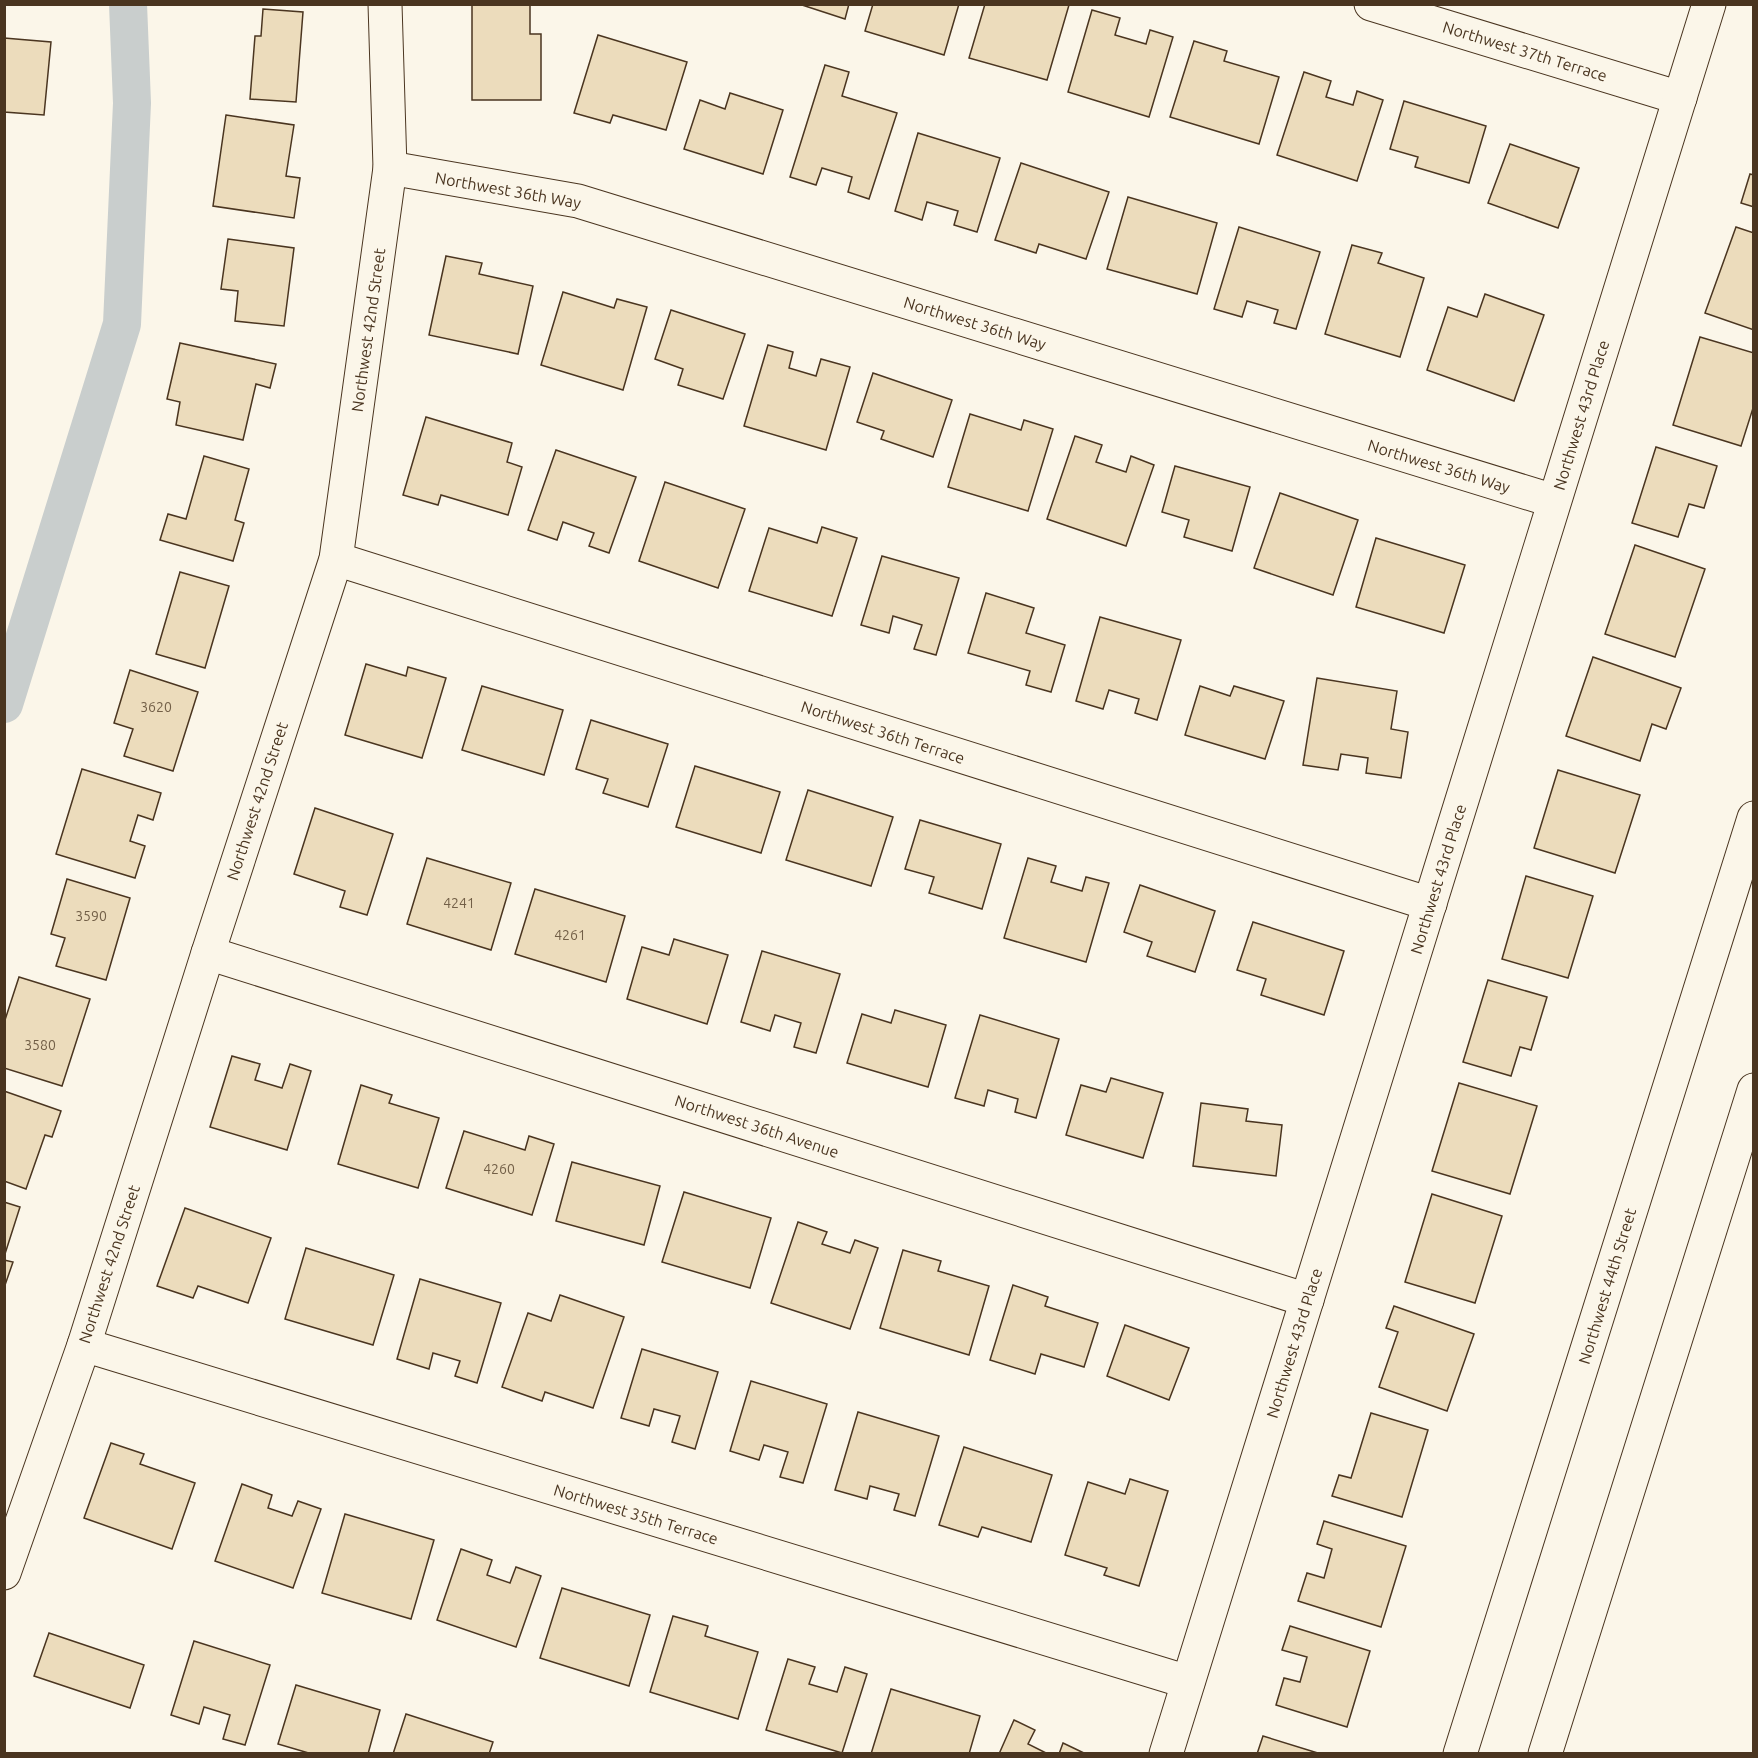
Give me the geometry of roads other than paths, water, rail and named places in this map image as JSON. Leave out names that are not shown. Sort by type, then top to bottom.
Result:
[{"type":"street","name":"Northwest 42nd Street","points":[[4,1573],[84,1345],[336,559],[390,168],[385,4]]},
{"type":"street","name":"Northwest 37th Terrace","points":[[1371,4],[1680,98]]},
{"type":"street","name":"Northwest 43rd Place","points":[[1166,1754],[1709,4]]},
{"type":"street","name":"Northwest 36th Way","points":[[390,168],[578,201],[1554,501]]},
{"type":"street","name":"Northwest 36th Terrace","points":[[336,559],[1430,904]]},
{"type":"street","name":"Northwest 44th Street","points":[[1460,1754],[1754,818]]},
{"type":"street","name":"Northwest 36th Avenue","points":[[208,953],[1307,1300]]},
{"type":"street","points":[[1545,1754],[1754,1090]]},
{"type":"street","name":"Northwest 35th Terrace","points":[[84,1345],[1188,1682]]},
{"type":"waterway","points":[[4,704],[122,324],[132,103],[128,4]]}]
